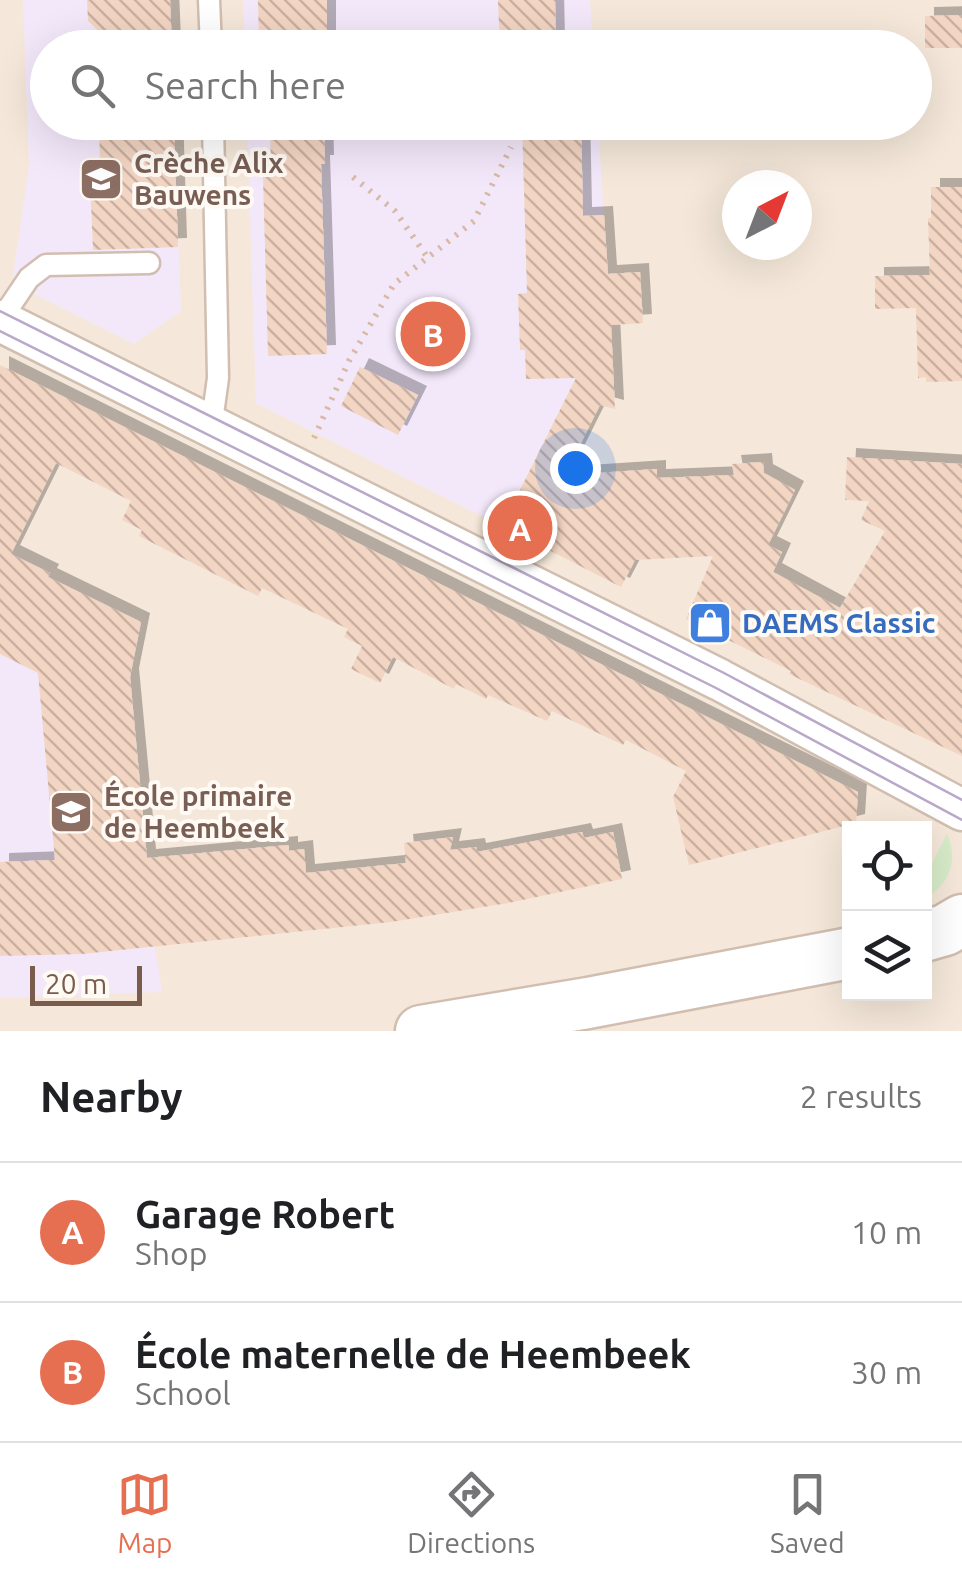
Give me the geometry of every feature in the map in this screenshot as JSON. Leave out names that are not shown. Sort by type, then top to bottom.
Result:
[{"type":"street","points":[[0,321],[720,680],[962,810]]},
{"type":"street","points":[[932,934],[962,920]]},
{"type":"street","points":[[421,1031],[842,954]]},
{"type":"lane","points":[[209,0],[210,30]]},
{"type":"lane","points":[[206,424],[214,407],[218,378],[213,140]]},
{"type":"lane","points":[[0,321],[29,278],[46,266],[149,263]]},
{"type":"path","points":[[314,438],[349,361],[394,284],[474,221],[511,147]]},
{"type":"path","points":[[353,177],[395,211],[428,258]]},
{"type":"shaded area","points":[[0,0],[962,0],[962,1031],[0,1031]]},
{"type":"shaded area","name":"Crèche Alix Bauwens","points":[[23,0],[170,0],[171,30],[30,30],[30,140],[175,140],[181,311],[134,344],[12,283],[29,166]]},
{"type":"shaded area","points":[[243,0],[590,0],[592,30],[244,30]]},
{"type":"shaded area","points":[[248,140],[599,140],[612,349],[589,350],[502,526],[256,403]]},
{"type":"shaded area","name":"École primaire de Heembeek","points":[[0,548],[50,573],[45,582],[81,593],[141,622],[130,677],[162,992],[0,998]]},
{"type":"green space","points":[[947,834],[952,853],[950,871],[932,894],[932,863]]},
{"type":"building","points":[[87,0],[170,0],[171,30],[98,30],[88,21]]},
{"type":"building","points":[[258,0],[327,0],[327,30],[259,30]]},
{"type":"building","points":[[498,0],[555,0],[556,30],[499,30]]},
{"type":"building","points":[[962,15],[962,48],[932,48],[932,30],[925,30],[925,16]]},
{"type":"building","points":[[99,140],[175,140],[178,247],[93,250],[90,178],[100,165]]},
{"type":"building","points":[[270,140],[324,140],[325,164],[321,164],[327,354],[268,356],[263,177],[271,177]]},
{"type":"building","points":[[523,140],[581,140],[583,216],[604,215],[608,274],[640,272],[643,323],[611,325],[615,409],[600,405],[565,475],[657,469],[657,478],[734,475],[732,464],[763,462],[764,473],[795,490],[768,545],[782,552],[773,572],[840,608],[885,531],[861,520],[869,501],[845,500],[847,457],[962,464],[962,756],[789,674],[791,671],[686,619],[713,556],[635,560],[621,587],[502,526],[576,378],[526,379],[525,350],[520,350],[518,294],[527,293]]},
{"type":"building","points":[[931,187],[962,187],[962,381],[926,382],[926,377],[918,378],[916,308],[875,309],[875,276],[930,275]]},
{"type":"building","points":[[0,365],[858,792],[856,821],[842,821],[842,827],[689,865],[673,797],[686,771],[626,740],[623,745],[552,711],[547,721],[488,695],[486,699],[456,684],[454,689],[393,657],[380,683],[351,669],[362,646],[344,637],[348,629],[262,588],[258,596],[139,536],[142,530],[122,520],[131,501],[56,463],[11,554],[50,573],[48,577],[141,622],[130,677],[147,858],[289,845],[289,851],[304,849],[306,873],[406,863],[404,843],[453,837],[450,850],[476,847],[477,852],[582,832],[584,838],[613,832],[622,879],[391,922],[82,954],[0,956],[0,862],[55,860],[38,673],[0,654]]},
{"type":"building","points":[[360,367],[418,395],[398,435],[341,406]]},
{"type":"tram line","points":[[0,311],[724,673],[962,800]]},
{"type":"tram line","points":[[0,331],[716,688],[962,820]]},
{"type":"place","name":"Crèche Alix Bauwens","points":[[101,179]]},
{"type":"place","name":"École maternelle de Heembeek","points":[[433,334]]},
{"type":"place","name":"Garage Robert","points":[[520,528]]},
{"type":"place","name":"DAEMS Classic","points":[[710,623]]},
{"type":"place","name":"École primaire de Heembeek","points":[[71,812]]}]
